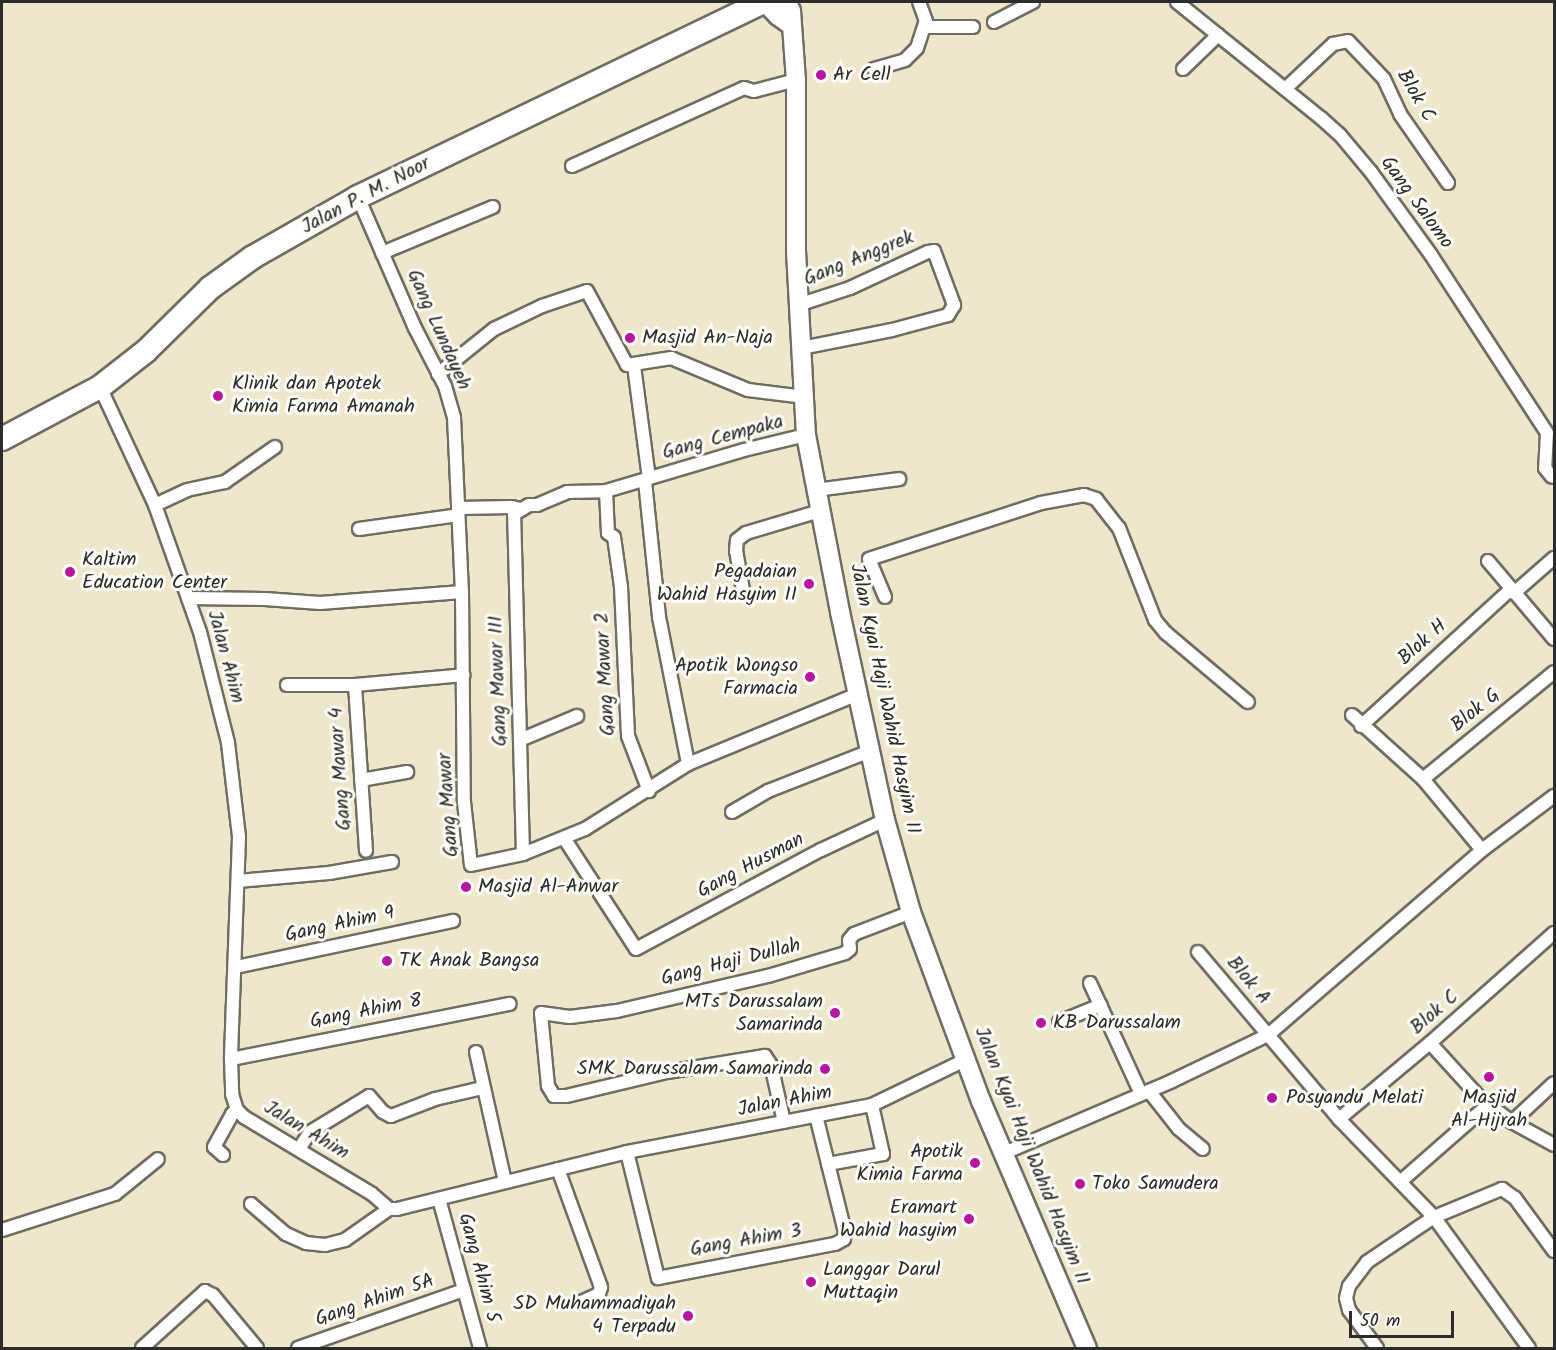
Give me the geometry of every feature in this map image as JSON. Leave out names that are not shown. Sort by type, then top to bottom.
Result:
[{"type":"highway","name":"Jalan P. M. Noor","points":[[2,440],[100,387],[146,351],[210,288],[253,257],[358,197],[764,2]]},
{"type":"street","points":[[764,2],[791,25]]},
{"type":"street","name":"Jalan Kyai Haji Wahid Hasyim II","points":[[786,2],[790,11],[796,80],[796,250],[801,304],[806,435],[885,820],[911,912],[965,1060],[1002,1154],[1087,1348]]},
{"type":"street","points":[[874,69],[905,60],[917,48],[926,27],[919,2]]},
{"type":"street","points":[[994,22],[1033,2]]},
{"type":"street","name":"Gang Salomo","points":[[1177,2],[1340,135],[1371,172],[1431,255],[1547,433],[1545,468],[1552,477]]},
{"type":"street","points":[[926,27],[973,27]]},
{"type":"street","points":[[1183,69],[1218,35]]},
{"type":"street","name":"Blok C","points":[[1285,89],[1333,44],[1348,41],[1384,79],[1400,114],[1448,183]]},
{"type":"street","points":[[572,166],[744,88],[754,91],[796,80]]},
{"type":"street","name":"Gang Lundayeh","points":[[358,197],[438,374],[454,417],[462,592]]},
{"type":"street","points":[[382,253],[493,207]]},
{"type":"street","name":"Gang Anggrek","points":[[801,304],[850,288],[928,252],[934,252],[954,304],[948,315],[892,330],[801,348]]},
{"type":"street","points":[[438,374],[494,329],[581,291],[587,291],[621,358],[627,365],[634,366],[671,358],[747,390],[805,397]]},
{"type":"street","points":[[634,366],[659,617],[687,764]]},
{"type":"street","name":"Jalan Ahim","points":[[100,387],[155,505],[188,598],[228,743],[239,837],[231,1059],[232,1094],[237,1110],[372,1194],[389,1209],[398,1209],[627,1152],[872,1105],[965,1060]]},
{"type":"street","name":"Gang Cempaka","points":[[359,528],[458,512],[537,506],[567,492],[606,491],[744,450],[806,435]]},
{"type":"street","points":[[155,505],[188,490],[225,482],[274,447]]},
{"type":"street","points":[[816,490],[899,478]]},
{"type":"street","name":"Gang Mawar 2","points":[[606,491],[608,533],[614,537],[621,587],[628,736],[649,791]]},
{"type":"street","points":[[885,597],[869,559],[1041,503],[1083,495],[1096,499],[1119,528],[1155,620],[1166,633],[1248,702]]},
{"type":"street","name":"Gang Mawar III","points":[[520,509],[514,514],[523,854]]},
{"type":"street","points":[[743,590],[736,551],[737,540],[746,533],[820,511]]},
{"type":"street","name":"Blok H","points":[[1361,726],[1513,591],[1554,558]]},
{"type":"street","points":[[1488,561],[1554,639]]},
{"type":"street","points":[[188,598],[320,603],[462,592]]},
{"type":"street","name":"Gang Mawar","points":[[462,592],[464,802],[469,861],[475,866],[523,854],[585,829],[649,791],[687,764],[858,694]]},
{"type":"street","name":"Blok G","points":[[1423,779],[1554,672]]},
{"type":"street","name":"Gang Mawar 4","points":[[287,685],[356,685],[464,675]]},
{"type":"street","name":"Gang Mawar 4","points":[[356,685],[366,851]]},
{"type":"street","points":[[1352,715],[1361,726],[1423,779],[1482,850]]},
{"type":"street","points":[[520,740],[577,716]]},
{"type":"street","points":[[732,812],[768,791],[870,751]]},
{"type":"street","points":[[361,780],[407,772]]},
{"type":"street","points":[[1002,1154],[1145,1093],[1268,1035],[1482,850],[1554,796]]},
{"type":"street","name":"Gang Husman","points":[[564,837],[637,949],[821,850],[885,820]]},
{"type":"street","points":[[238,880],[329,873],[392,862]]},
{"type":"street","name":"Gang Haji Dullah","points":[[784,1122],[771,1065],[765,1056],[667,1072],[566,1096],[554,1096],[548,1086],[542,1013],[570,1017],[617,1011],[768,976],[845,953],[850,949],[849,940],[854,934],[911,912]]},
{"type":"street","name":"Gang Ahim 9","points":[[236,967],[453,921]]},
{"type":"street","name":"Blok C","points":[[1339,1119],[1430,1043],[1554,933]]},
{"type":"street","name":"Blok A","points":[[1198,952],[1339,1119],[1434,1217],[1529,1348]]},
{"type":"street","points":[[1090,983],[1145,1093],[1179,1129],[1203,1149]]},
{"type":"street","name":"Gang Ahim 8","points":[[231,1059],[510,1004]]},
{"type":"street","points":[[1059,1022],[1101,1005]]},
{"type":"street","points":[[1430,1043],[1489,1104],[1512,1122],[1554,1145]]},
{"type":"street","points":[[476,1052],[482,1088],[505,1182]]},
{"type":"street","points":[[1512,1122],[1554,1083]]},
{"type":"street","points":[[299,1149],[310,1132],[369,1096],[383,1112],[391,1116],[435,1099],[482,1088]]},
{"type":"street","points":[[1400,1182],[1489,1104]]},
{"type":"street","points":[[828,1164],[883,1154],[872,1105]]},
{"type":"street","points":[[223,1155],[214,1147],[232,1114],[237,1110]]},
{"type":"street","name":"Gang Ahim 3","points":[[627,1152],[658,1278],[834,1244],[844,1239],[816,1116]]},
{"type":"street","points":[[2,1230],[115,1194],[158,1159]]},
{"type":"street","points":[[558,1169],[601,1287],[598,1294],[579,1303]]},
{"type":"street","points":[[1377,1348],[1349,1310],[1346,1298],[1349,1286],[1367,1262],[1434,1217],[1502,1189],[1515,1198],[1554,1251]]},
{"type":"street","name":"Gang Ahim 5","points":[[439,1199],[480,1348]]},
{"type":"street","points":[[251,1204],[286,1234],[306,1243],[325,1245],[345,1240],[389,1209]]},
{"type":"street","name":"Gang Ahim 5A","points":[[298,1348],[319,1345],[464,1290]]},
{"type":"street","points":[[142,1348],[205,1291],[213,1295],[257,1348]]},
{"type":"place","name":"Ar Cell","points":[[821,75]]},
{"type":"place","name":"Masjid An-Naja","points":[[630,338]]},
{"type":"place","name":"Klinik dan Apotek Kimia Farma Amanah","points":[[218,396]]},
{"type":"place","name":"Kaltim Education Center","points":[[70,572]]},
{"type":"place","name":"Pegadaian Wahid Hasyim II","points":[[809,584]]},
{"type":"place","name":"Apotik Wongso Farmacia","points":[[810,677]]},
{"type":"place","name":"Masjid Al-Anwar","points":[[466,887]]},
{"type":"place","name":"TK Anak Bangsa","points":[[387,961]]},
{"type":"place","name":"MTs Darussalam Samarinda","points":[[835,1013]]},
{"type":"place","name":"KB Darussalam","points":[[1041,1023]]},
{"type":"place","name":"SMK Darussalam Samarinda","points":[[825,1069]]},
{"type":"place","name":"Masjid Al-Hijrah","points":[[1489,1077]]},
{"type":"place","name":"Posyandu Melati","points":[[1272,1098]]},
{"type":"place","name":"Apotik Kimia Farma","points":[[975,1163]]},
{"type":"place","name":"Toko Samudera","points":[[1080,1184]]},
{"type":"place","name":"Eramart Wahid hasyim","points":[[969,1219]]},
{"type":"place","name":"Langgar Darul Muttaqin","points":[[811,1282]]},
{"type":"place","name":"SD Muhammadiyah 4 Terpadu","points":[[688,1316]]}]
